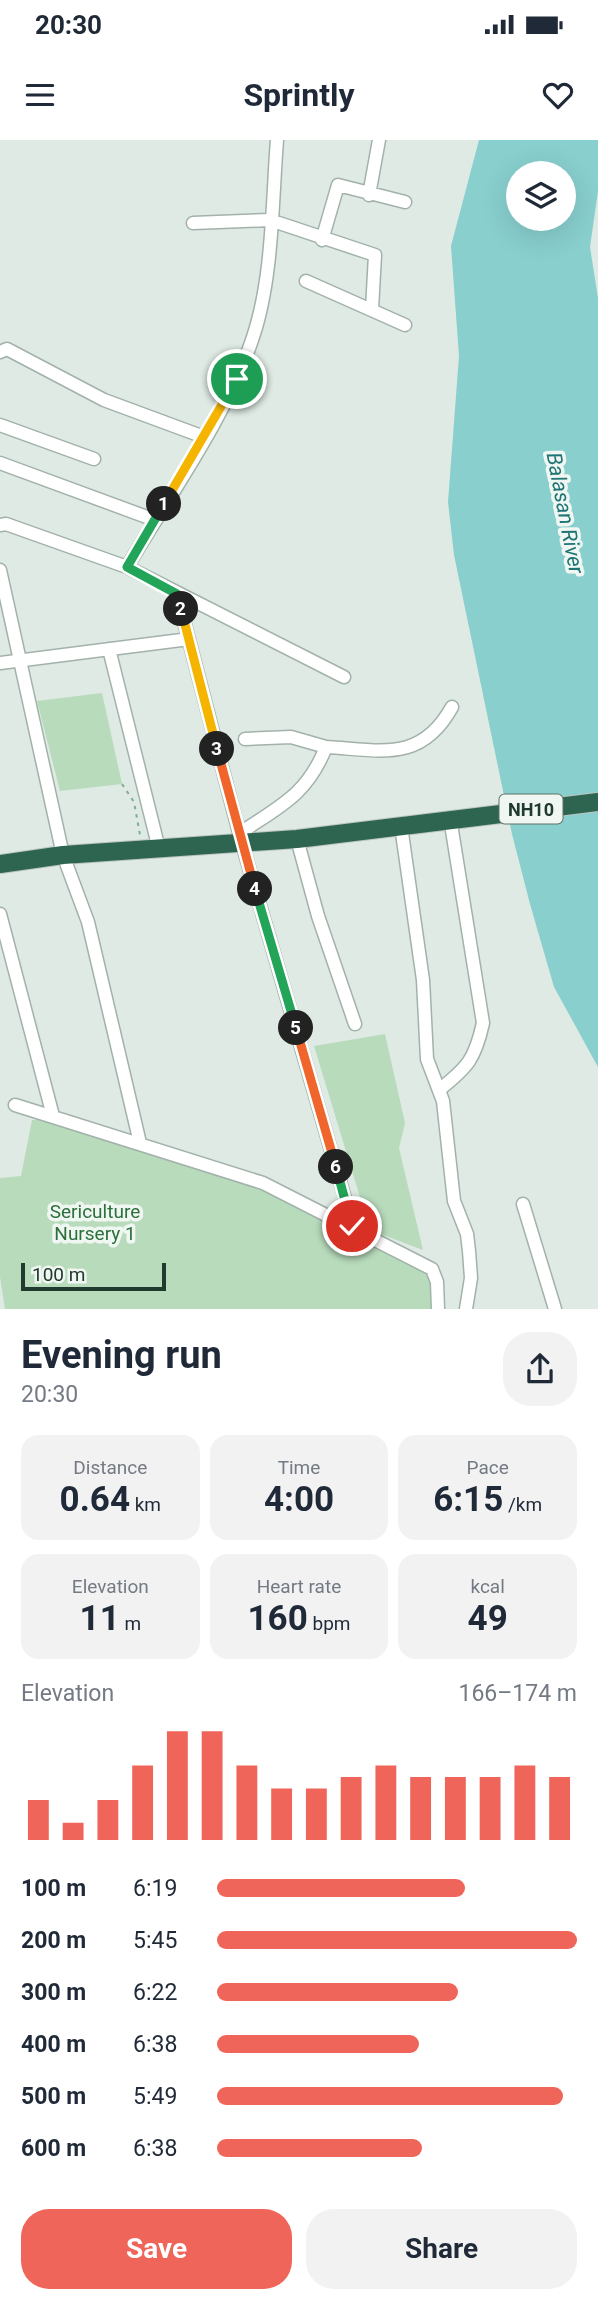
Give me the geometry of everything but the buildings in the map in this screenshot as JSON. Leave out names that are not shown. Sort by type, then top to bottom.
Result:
[{"type":"highway","name":"NH10","points":[[0,864],[240,837],[297,839],[457,817],[598,802]]},
{"type":"street","points":[[127,567],[237,379],[254,335],[264,287],[276,140]]},
{"type":"street","points":[[369,195],[379,140]]},
{"type":"street","points":[[322,240],[338,184],[369,195],[405,202]]},
{"type":"street","points":[[193,223],[270,220],[322,240],[375,255],[372,309]]},
{"type":"street","points":[[306,281],[405,325]]},
{"type":"street","points":[[0,352],[7,349],[104,400],[204,437]]},
{"type":"street","points":[[0,425],[94,459]]},
{"type":"street","points":[[0,463],[155,520]]},
{"type":"street","points":[[0,525],[6,524],[127,567],[344,677]]},
{"type":"street","points":[[0,570],[63,855],[88,922],[140,1143]]},
{"type":"street","points":[[177,594],[240,837],[352,1226]]},
{"type":"street","points":[[0,663],[189,639]]},
{"type":"street","points":[[109,649],[151,849]]},
{"type":"street","points":[[245,739],[290,737],[326,747],[399,751],[425,741],[441,727],[452,707]]},
{"type":"street","points":[[240,837],[304,788],[317,770],[326,747]]},
{"type":"street","points":[[439,1090],[467,1067],[476,1052],[483,1023],[457,817]]},
{"type":"street","points":[[401,825],[423,979],[427,1059],[439,1090],[454,1201],[467,1234],[471,1278],[466,1309]]},
{"type":"street","points":[[297,839],[318,916],[355,1024]]},
{"type":"street","points":[[0,914],[52,1116]]},
{"type":"street","points":[[15,1105],[262,1183],[352,1226],[432,1269],[437,1282],[438,1309]]},
{"type":"street","points":[[523,1204],[555,1309]]},
{"type":"path","points":[[122,784],[134,802],[151,849]]},
{"type":"green space","points":[[102,693],[122,784],[60,791],[37,701]]},
{"type":"green space","points":[[385,1034],[405,1123],[399,1148],[423,1250],[370,1230],[314,1046]]},
{"type":"green space","name":"Sericulture Nursery 1","points":[[51,1119],[258,1184],[430,1270],[435,1309],[5,1309],[0,1277],[0,1178],[21,1176],[32,1120]]},
{"type":"water","name":"Balasan River","points":[[479,140],[598,140],[598,191],[590,247],[598,298],[598,1067],[554,987],[530,904],[512,834],[454,555],[448,502],[459,356],[451,246]]},
{"type":"route","points":[[237,379],[127,567],[177,594],[241,840],[352,1226]]}]
